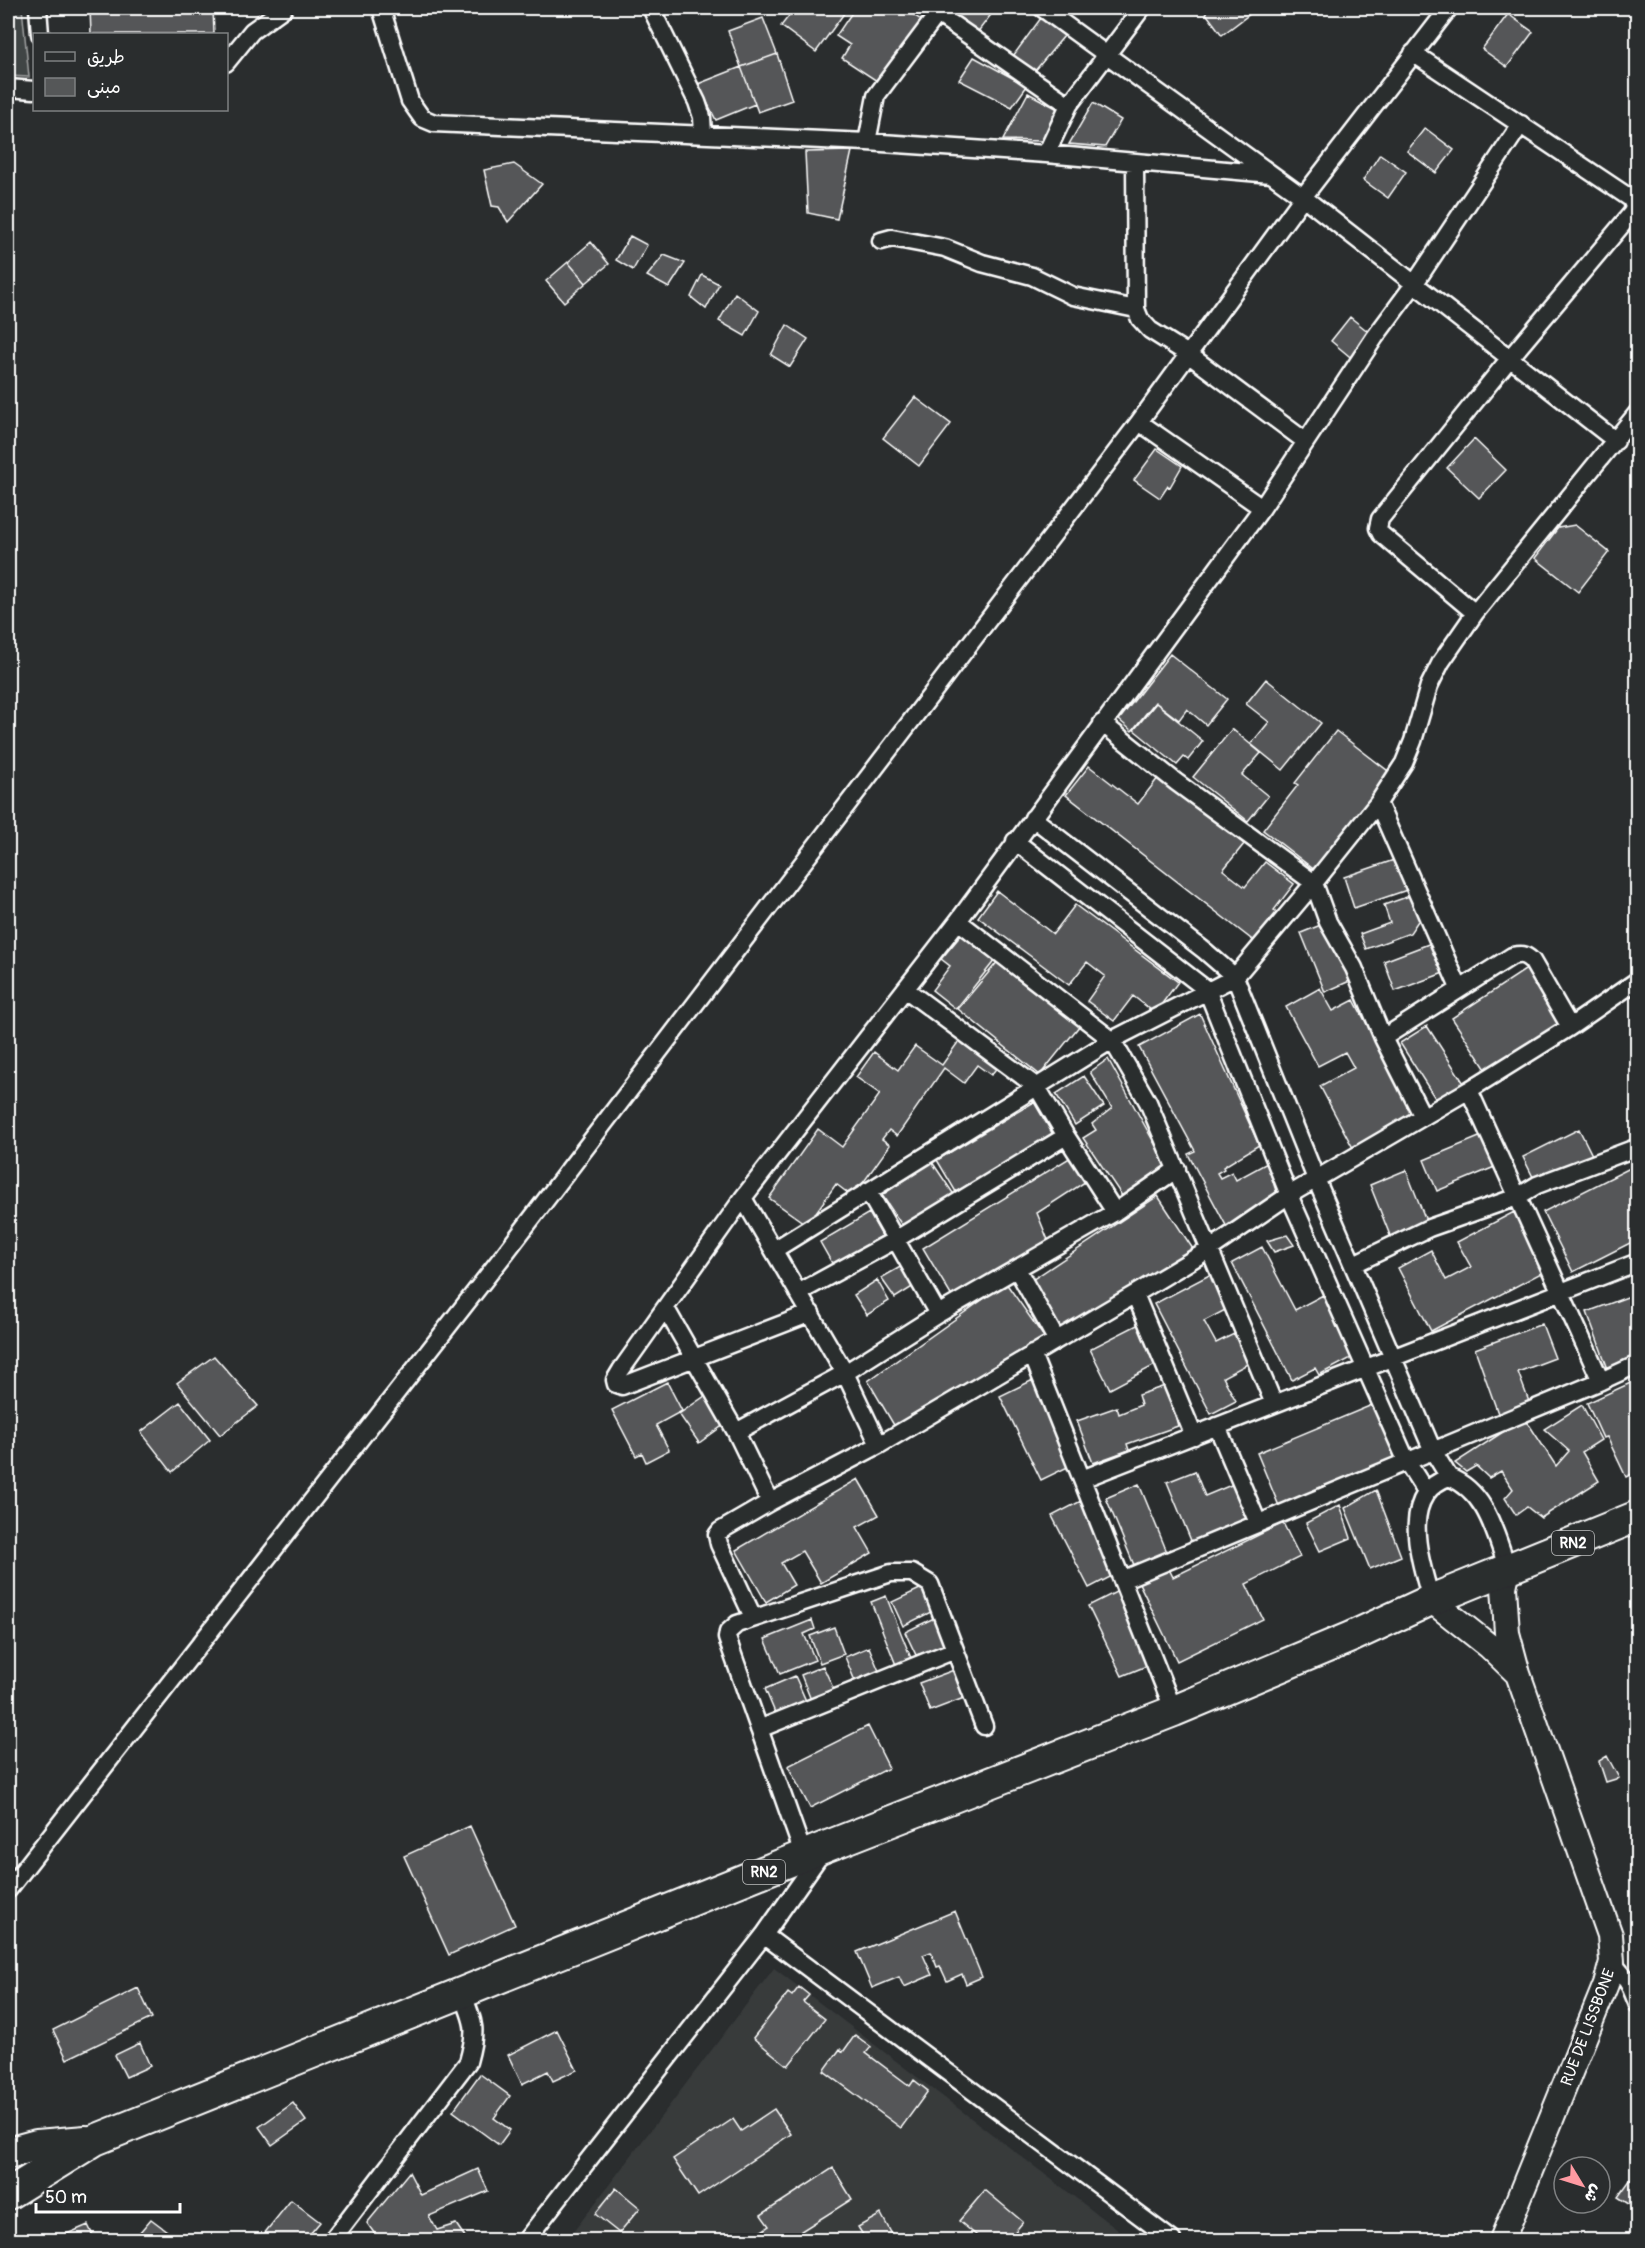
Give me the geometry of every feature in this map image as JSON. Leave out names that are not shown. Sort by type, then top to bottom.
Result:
[{"type":"highway","name":"RN2","points":[[8,2194],[95,2140],[1174,1711],[1351,1637],[1431,1600],[1638,1516]]},
{"type":"highway","points":[[8,2133],[36,2145]]},
{"type":"highway","name":"RN2","points":[[8,2153],[36,2145],[95,2140]]},
{"type":"street","points":[[38,8],[40,33]]},
{"type":"street","points":[[228,61],[252,31],[284,8]]},
{"type":"street","points":[[381,8],[410,101],[422,118],[451,125],[867,142],[1046,154],[1271,174]]},
{"type":"street","points":[[651,8],[697,102],[702,117],[703,134]]},
{"type":"street","points":[[1042,8],[1303,197],[1616,441]]},
{"type":"street","points":[[1046,154],[1069,105],[1142,8]]},
{"type":"street","points":[[10,1886],[503,1256],[1139,422],[1303,197],[1449,8]]},
{"type":"street","points":[[867,142],[876,96],[936,10],[1069,105]]},
{"type":"street","points":[[1413,53],[1630,198],[1634,209],[1380,519],[1378,528],[1386,538],[1475,613]]},
{"type":"street","points":[[8,88],[33,90]]},
{"type":"street","points":[[811,1313],[622,1386],[616,1384],[615,1380],[621,1370],[743,1198],[958,921],[1263,508],[1305,441],[1375,337],[1415,284],[1521,124]]},
{"type":"street","points":[[1135,163],[1138,279],[1136,309],[1140,319],[1150,330],[1188,354],[1305,441]]},
{"type":"street","points":[[881,242],[892,238],[945,248],[982,263],[1032,276],[1073,296],[1136,309]]},
{"type":"street","points":[[774,1250],[1113,1040],[1235,977],[1314,884],[1378,803],[1404,763],[1429,686],[1441,662],[1475,613],[1638,412]]},
{"type":"street","points":[[1139,422],[1263,508]]},
{"type":"street","points":[[1102,723],[1176,782],[1314,884],[1328,922],[1354,968],[1383,1038],[1423,1117]]},
{"type":"street","points":[[1378,803],[1459,988]]},
{"type":"street","points":[[1033,818],[1205,951],[1235,977],[1316,1179],[1433,1451],[1449,1478]]},
{"type":"street","points":[[1016,841],[1207,990],[1289,1195],[1407,1462],[1426,1492]]},
{"type":"street","points":[[958,921],[1113,1040],[1148,1102],[1275,1404]]},
{"type":"street","points":[[1383,1038],[1459,988],[1512,956],[1521,954],[1532,961],[1570,1027]]},
{"type":"street","points":[[753,1617],[718,1544],[717,1535],[726,1527],[879,1445],[1135,1294],[1210,1249],[1289,1195],[1469,1090],[1570,1027],[1638,980]]},
{"type":"street","points":[[905,989],[1037,1087],[1115,1212]]},
{"type":"street","points":[[1469,1090],[1601,1381]]},
{"type":"street","points":[[798,1293],[895,1240],[1066,1136]]},
{"type":"street","points":[[1354,1263],[1429,1228],[1517,1197],[1538,1185],[1638,1147]]},
{"type":"street","points":[[736,1432],[845,1373],[938,1314],[1115,1212],[1177,1169]]},
{"type":"street","points":[[868,1191],[938,1314]]},
{"type":"street","points":[[743,1198],[845,1373],[879,1445]]},
{"type":"street","points":[[1082,1479],[1638,1262]]},
{"type":"street","points":[[1017,1269],[1056,1339]]},
{"type":"street","points":[[1135,1294],[1194,1436]]},
{"type":"street","points":[[666,1309],[736,1432],[770,1502]]},
{"type":"street","points":[[1032,1354],[1174,1711]]},
{"type":"street","points":[[1122,1580],[1638,1364]]},
{"type":"street","points":[[1217,1426],[1258,1523]]},
{"type":"street","points":[[1508,1569],[1492,1523],[1476,1496],[1460,1482],[1449,1478],[1436,1482],[1426,1492],[1420,1503],[1417,1523],[1419,1552],[1431,1600],[1489,1646],[1518,1674]]},
{"type":"street","name":"RUE DE LISSBONE","points":[[1502,2241],[1606,1984],[1612,1962],[1610,1935],[1601,1905],[1518,1674],[1507,1633],[1504,1587],[1508,1569]]},
{"type":"street","points":[[526,2241],[764,1935],[815,1852],[759,1729],[727,1638],[728,1632],[753,1617],[891,1573],[912,1573],[930,1584],[984,1726]]},
{"type":"street","points":[[759,1729],[955,1650]]},
{"type":"street","points":[[764,1935],[1172,2241]]},
{"type":"street","points":[[1612,1962],[1628,1981],[1638,2005]]},
{"type":"street","points":[[332,2241],[468,2062],[475,2038],[472,2018],[462,1993]]},
{"type":"shaded area","points":[[8,8],[22,8],[29,77],[8,76]]},
{"type":"shaded area","points":[[774,1968],[1131,2240],[567,2240]]},
{"type":"building","points":[[90,8],[213,8],[214,33],[91,33]]},
{"type":"building","points":[[795,8],[838,8],[845,12],[816,52],[781,26]]},
{"type":"building","points":[[855,8],[903,8],[924,22],[883,85],[842,58],[850,45],[836,36]]},
{"type":"building","points":[[962,8],[996,8],[977,33],[955,18]]},
{"type":"building","points":[[1202,8],[1247,8],[1251,13],[1222,35]]},
{"type":"building","points":[[1508,14],[1533,32],[1507,67],[1482,49]]},
{"type":"building","points":[[763,18],[777,54],[741,67],[728,31]]},
{"type":"building","points":[[1041,18],[1064,36],[1034,72],[1013,56]]},
{"type":"building","points":[[777,54],[792,100],[758,112],[741,67]]},
{"type":"building","points":[[974,57],[1027,86],[1012,107],[959,80]]},
{"type":"building","points":[[741,67],[755,104],[716,120],[698,84]]},
{"type":"building","points":[[1028,93],[1058,109],[1042,141],[1003,140]]},
{"type":"building","points":[[1093,103],[1121,120],[1105,147],[1069,144]]},
{"type":"building","points":[[1425,128],[1454,150],[1436,173],[1407,151]]},
{"type":"building","points":[[852,151],[837,219],[808,213],[805,152]]},
{"type":"building","points":[[1380,154],[1406,172],[1388,198],[1363,180]]},
{"type":"building","points":[[514,164],[542,184],[508,222],[499,207],[492,206],[484,170]]},
{"type":"building","points":[[630,236],[647,245],[633,270],[616,260]]},
{"type":"building","points":[[591,242],[609,264],[586,283],[568,262]]},
{"type":"building","points":[[664,255],[685,263],[669,288],[647,276]]},
{"type":"building","points":[[568,262],[586,283],[564,302],[546,281]]},
{"type":"building","points":[[702,275],[719,284],[706,309],[691,297]]},
{"type":"building","points":[[735,293],[759,311],[745,336],[719,321]]},
{"type":"building","points":[[1350,317],[1375,337],[1355,361],[1331,341]]},
{"type":"building","points":[[787,325],[808,339],[790,367],[771,355]]},
{"type":"building","points":[[915,397],[951,424],[919,466],[883,438]]},
{"type":"building","points":[[1474,439],[1506,470],[1479,498],[1447,468]]},
{"type":"building","points":[[1157,449],[1182,466],[1170,487],[1168,486],[1160,498],[1134,480]]},
{"type":"building","points":[[1575,525],[1609,552],[1578,592],[1535,558],[1558,528]]},
{"type":"building","points":[[1170,654],[1227,699],[1206,725],[1187,709],[1179,720],[1155,702],[1132,731],[1119,720]]},
{"type":"building","points":[[1266,679],[1321,723],[1283,770],[1251,744],[1269,722],[1246,704]]},
{"type":"building","points":[[1156,703],[1203,741],[1188,760],[1184,757],[1177,765],[1134,730]]},
{"type":"building","points":[[1232,729],[1261,753],[1242,775],[1268,796],[1248,821],[1193,777]]},
{"type":"building","points":[[1336,731],[1392,774],[1316,871],[1263,830],[1298,785],[1295,783]]},
{"type":"building","points":[[1089,766],[1138,804],[1158,778],[1208,816],[1244,844],[1223,870],[1245,887],[1265,862],[1294,884],[1274,910],[1278,913],[1255,942],[1066,795]]},
{"type":"building","points":[[1397,859],[1407,890],[1354,908],[1344,877]]},
{"type":"building","points":[[997,891],[1053,934],[1075,905],[1178,982],[1155,1013],[1133,996],[1114,1021],[1087,1001],[1105,976],[1087,962],[1069,985],[978,917]]},
{"type":"building","points":[[1418,893],[1420,918],[1410,933],[1366,949],[1360,934],[1390,923],[1384,905]]},
{"type":"building","points":[[1328,922],[1352,980],[1325,992],[1301,933]]},
{"type":"building","points":[[962,934],[995,960],[956,1009],[932,990],[950,966],[941,959]]},
{"type":"building","points":[[1434,942],[1449,971],[1395,991],[1384,961]]},
{"type":"building","points":[[999,960],[1080,1025],[1040,1075],[958,1009]]},
{"type":"building","points":[[1528,968],[1565,1025],[1489,1074],[1452,1018]]},
{"type":"building","points":[[1320,988],[1333,1011],[1354,1000],[1415,1114],[1353,1148],[1320,1086],[1354,1068],[1345,1052],[1318,1066],[1286,1007]]},
{"type":"building","points":[[1200,1014],[1259,1145],[1217,1173],[1220,1178],[1232,1172],[1236,1180],[1267,1163],[1277,1194],[1229,1231],[1188,1154],[1195,1151],[1139,1047]]},
{"type":"building","points":[[1427,1026],[1467,1088],[1440,1106],[1400,1043]]},
{"type":"building","points":[[961,1038],[999,1065],[991,1075],[977,1065],[964,1083],[944,1068],[897,1136],[889,1130],[882,1139],[890,1145],[853,1197],[836,1184],[807,1225],[769,1198],[818,1129],[842,1147],[880,1094],[856,1077],[874,1052],[898,1070],[915,1046],[942,1065]]},
{"type":"building","points":[[1108,1059],[1167,1166],[1124,1199],[1083,1138],[1096,1130],[1092,1124],[1112,1108],[1090,1072]]},
{"type":"building","points":[[1084,1076],[1104,1106],[1075,1125],[1056,1094]]},
{"type":"building","points":[[1034,1102],[1055,1138],[1004,1169],[1002,1165],[956,1192],[937,1160]]},
{"type":"building","points":[[1579,1129],[1593,1157],[1537,1185],[1523,1157]]},
{"type":"building","points":[[1484,1135],[1497,1166],[1437,1191],[1424,1160]]},
{"type":"building","points":[[1071,1157],[1085,1182],[1037,1213],[1048,1240],[952,1297],[923,1248]]},
{"type":"building","points":[[932,1162],[955,1196],[905,1230],[882,1195]]},
{"type":"building","points":[[1638,1164],[1638,1239],[1573,1272],[1543,1212]]},
{"type":"building","points":[[1406,1170],[1429,1228],[1393,1243],[1370,1185]]},
{"type":"building","points":[[1158,1196],[1195,1252],[1062,1330],[1032,1280]]},
{"type":"building","points":[[1514,1212],[1545,1271],[1431,1331],[1398,1268],[1431,1250],[1446,1280],[1471,1267],[1457,1242]]},
{"type":"building","points":[[869,1213],[882,1236],[833,1265],[820,1242]]},
{"type":"building","points":[[1287,1235],[1294,1245],[1274,1252],[1267,1241]]},
{"type":"building","points":[[1262,1247],[1295,1310],[1323,1295],[1355,1356],[1319,1375],[1315,1368],[1292,1380],[1232,1263]]},
{"type":"building","points":[[902,1266],[914,1286],[895,1298],[881,1278]]},
{"type":"building","points":[[1215,1272],[1233,1306],[1204,1321],[1216,1343],[1240,1331],[1255,1360],[1223,1377],[1236,1401],[1211,1414],[1154,1304]]},
{"type":"building","points":[[877,1280],[889,1301],[867,1315],[854,1295]]},
{"type":"building","points":[[1006,1283],[1044,1337],[895,1427],[868,1381]]},
{"type":"building","points":[[1638,1293],[1638,1358],[1608,1369],[1587,1312]]},
{"type":"building","points":[[1141,1323],[1161,1362],[1110,1389],[1090,1349]]},
{"type":"building","points":[[1542,1324],[1555,1358],[1518,1372],[1531,1407],[1500,1419],[1475,1349]]},
{"type":"building","points":[[214,1356],[258,1406],[220,1435],[177,1383]]},
{"type":"building","points":[[1033,1380],[1074,1464],[1041,1480],[1000,1396]]},
{"type":"building","points":[[1637,1380],[1638,1471],[1626,1477],[1607,1437],[1603,1438],[1587,1403]]},
{"type":"building","points":[[667,1382],[682,1411],[656,1425],[669,1450],[646,1462],[642,1453],[636,1456],[612,1410]]},
{"type":"building","points":[[1168,1385],[1178,1413],[1175,1415],[1178,1426],[1127,1444],[1129,1450],[1093,1463],[1077,1421],[1117,1407],[1119,1414],[1141,1405],[1138,1395]]},
{"type":"building","points":[[705,1396],[725,1424],[699,1443],[679,1414]]},
{"type":"building","points":[[180,1402],[210,1440],[172,1472],[141,1432]]},
{"type":"building","points":[[1372,1405],[1397,1458],[1279,1506],[1257,1453]]},
{"type":"building","points":[[1582,1405],[1601,1440],[1582,1452],[1599,1481],[1541,1518],[1527,1507],[1516,1515],[1505,1498],[1513,1489],[1501,1471],[1489,1478],[1476,1466],[1466,1472],[1455,1463],[1523,1419],[1556,1466],[1569,1451],[1544,1429]]},
{"type":"building","points":[[1195,1471],[1205,1496],[1236,1483],[1250,1519],[1192,1543],[1167,1482]]},
{"type":"building","points":[[858,1479],[879,1515],[857,1527],[872,1553],[821,1583],[802,1551],[781,1563],[794,1585],[766,1602],[736,1550]]},
{"type":"building","points":[[1139,1484],[1167,1552],[1134,1565],[1106,1498]]},
{"type":"building","points":[[1376,1490],[1401,1556],[1370,1569],[1345,1508]]},
{"type":"building","points":[[1081,1501],[1118,1573],[1089,1588],[1052,1516]]},
{"type":"building","points":[[1340,1505],[1351,1538],[1320,1551],[1306,1523]]},
{"type":"building","points":[[1283,1523],[1300,1557],[1246,1584],[1263,1619],[1177,1661],[1139,1583],[1169,1569],[1173,1577]]},
{"type":"building","points":[[922,1588],[933,1611],[903,1626],[892,1602]]},
{"type":"building","points":[[1120,1590],[1149,1665],[1122,1676],[1088,1606]]},
{"type":"building","points":[[886,1596],[911,1658],[896,1665],[871,1602]]},
{"type":"building","points":[[936,1617],[947,1646],[916,1655],[905,1632]]},
{"type":"building","points":[[812,1620],[815,1629],[804,1634],[815,1660],[780,1674],[765,1639]]},
{"type":"building","points":[[834,1627],[844,1654],[820,1663],[810,1636]]},
{"type":"building","points":[[869,1647],[879,1671],[855,1681],[845,1657]]},
{"type":"building","points":[[823,1666],[834,1690],[811,1700],[801,1675]]},
{"type":"building","points":[[954,1670],[964,1698],[930,1711],[919,1683]]},
{"type":"building","points":[[795,1676],[806,1701],[776,1715],[765,1689]]},
{"type":"building","points":[[868,1726],[889,1768],[810,1808],[788,1766]]},
{"type":"building","points":[[1607,1756],[1619,1778],[1606,1782],[1599,1761]]},
{"type":"building","points":[[470,1826],[515,1925],[449,1955],[404,1856]]},
{"type":"building","points":[[955,1911],[982,1977],[966,1984],[962,1974],[947,1981],[940,1966],[937,1967],[931,1952],[923,1955],[932,1975],[904,1987],[899,1977],[872,1988],[857,1952]]},
{"type":"building","points":[[799,1987],[809,1995],[803,2002],[825,2019],[788,2066],[753,2038],[788,1993],[792,1996]]},
{"type":"building","points":[[138,1988],[152,2018],[67,2059],[53,2030]]},
{"type":"building","points":[[557,2030],[577,2070],[553,2081],[548,2071],[522,2084],[508,2055]]},
{"type":"building","points":[[855,2035],[871,2047],[866,2053],[910,2086],[914,2080],[928,2091],[901,2128],[824,2071],[840,2049],[843,2052]]},
{"type":"building","points":[[140,2043],[150,2066],[126,2077],[115,2055]]},
{"type":"building","points":[[480,2074],[510,2096],[494,2118],[510,2130],[499,2145],[453,2111]]},
{"type":"building","points":[[293,2103],[306,2121],[272,2145],[259,2127]]},
{"type":"building","points":[[774,2109],[791,2134],[698,2196],[673,2159],[733,2119],[741,2131]]},
{"type":"building","points":[[833,2168],[852,2199],[798,2233],[802,2240],[748,2240],[769,2226],[761,2215]]},
{"type":"building","points":[[478,2169],[488,2191],[429,2216],[437,2230],[456,2224],[467,2240],[379,2240],[367,2223],[409,2172],[421,2195]]},
{"type":"building","points":[[1638,2169],[1638,2210],[1618,2197]]},
{"type":"building","points":[[616,2188],[640,2208],[619,2233],[595,2214]]},
{"type":"building","points":[[985,2190],[1023,2222],[1008,2240],[982,2240],[959,2221]]},
{"type":"building","points":[[291,2200],[320,2222],[305,2240],[259,2240]]},
{"type":"building","points":[[881,2214],[895,2240],[866,2240],[858,2227]]},
{"type":"building","points":[[151,2219],[179,2240],[133,2240]]},
{"type":"building","points":[[88,2225],[95,2240],[53,2240]]}]
